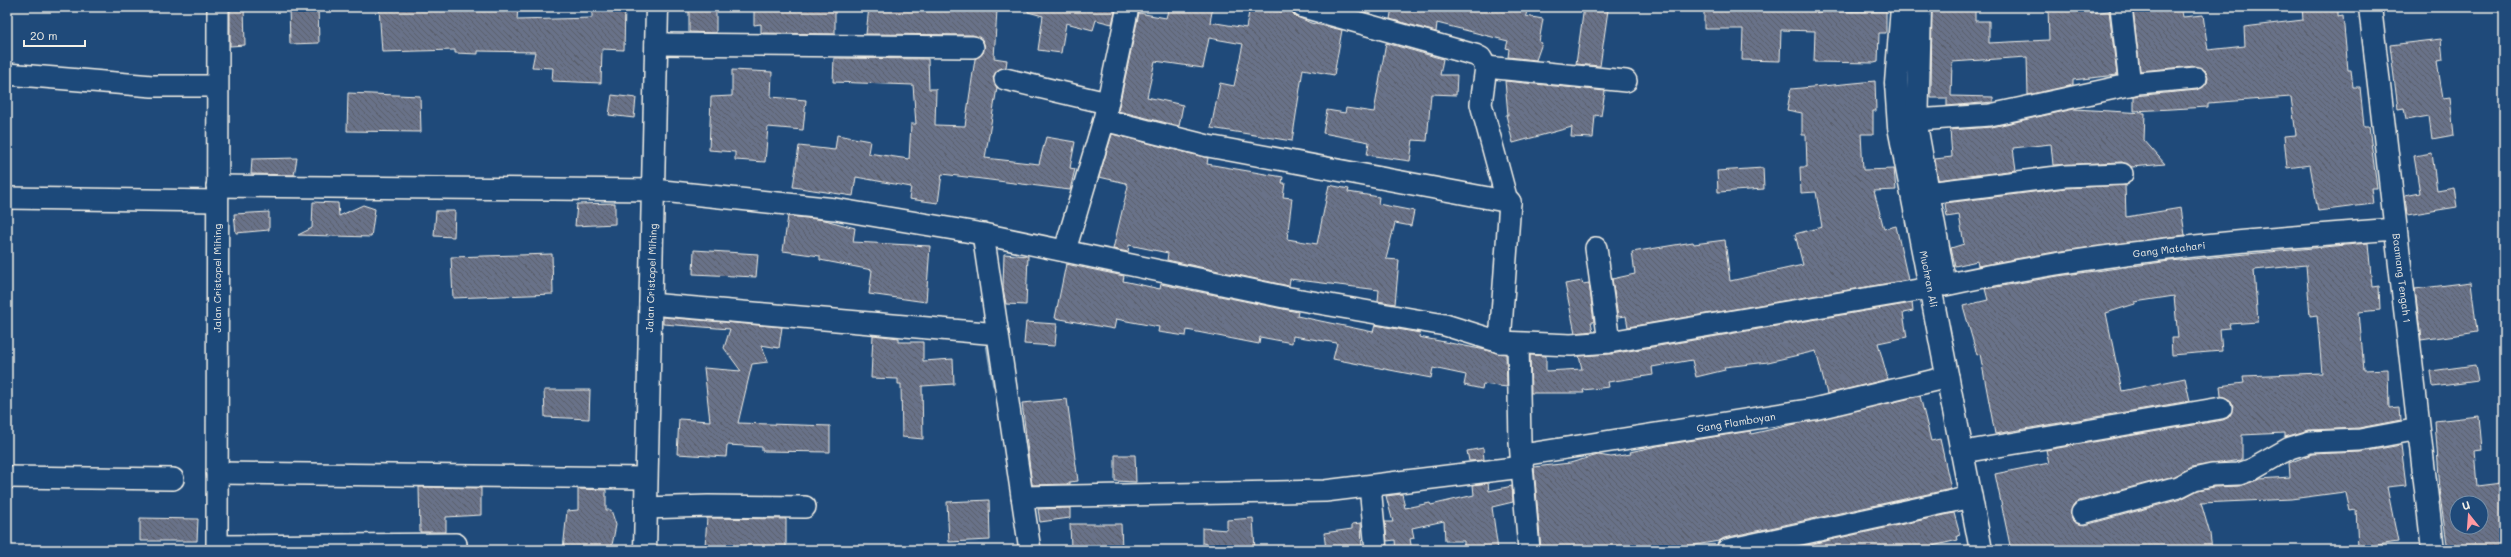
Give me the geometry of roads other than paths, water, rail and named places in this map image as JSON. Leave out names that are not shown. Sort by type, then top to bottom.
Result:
[{"type":"street","name":"Jalan Cristopel Mihing","points":[[217,548],[218,7]]},
{"type":"street","name":"Jalan Cristopel Mihing","points":[[645,550],[658,7]]},
{"type":"street","points":[[1065,250],[1106,112],[1128,7]]},
{"type":"street","points":[[1303,7],[1475,55],[1482,58],[1486,67],[1481,104],[1506,197],[1510,202],[1509,343],[1522,461],[1529,550]]},
{"type":"street","name":"Muchran Ali","points":[[1902,7],[1896,83],[1898,118],[1975,450],[1995,550]]},
{"type":"street","name":"Muchran Ali","points":[[1920,7],[1916,120],[1928,193],[1948,377],[1981,550]]},
{"type":"street","points":[[2121,7],[2130,85]]},
{"type":"street","name":"Baamang Tengah 1","points":[[2370,7],[2433,550]]},
{"type":"street","points":[[656,44],[973,47]]},
{"type":"street","points":[[1486,67],[1626,81]]},
{"type":"street","points":[[7,74],[152,86],[217,86]]},
{"type":"street","points":[[1916,120],[1990,115],[2130,85],[2196,78]]},
{"type":"street","points":[[1005,79],[1208,146],[1510,202]]},
{"type":"street","points":[[1928,193],[2065,176],[2122,174]]},
{"type":"street","name":"Gang Matahari","points":[[7,198],[217,193],[653,190],[835,208],[1065,250],[1284,297],[1445,325],[1509,343],[1571,345],[1609,342],[1938,286],[2036,266],[2090,258],[2229,242],[2396,229]]},
{"type":"street","points":[[982,234],[1030,550]]},
{"type":"street","points":[[1596,248],[1609,342]]},
{"type":"street","points":[[650,304],[998,334]]},
{"type":"street","name":"Gang Flamboyan","points":[[1022,497],[1325,491],[1370,486],[1522,461],[1814,409],[1948,377]]},
{"type":"street","points":[[1975,450],[2221,408]]},
{"type":"street","points":[[2082,513],[2178,487],[2194,479],[2212,475],[2239,474],[2254,469],[2290,448],[2310,442],[2360,440],[2419,429]]},
{"type":"street","points":[[217,473],[646,478]]},
{"type":"street","points":[[7,477],[173,479]]},
{"type":"street","points":[[1370,486],[1376,550]]},
{"type":"street","points":[[1727,550],[1971,497]]},
{"type":"street","points":[[646,508],[708,506],[805,507]]},
{"type":"street","points":[[217,548],[456,544]]},
{"type":"waterway","points":[[983,340],[988,341],[995,384]]}]
